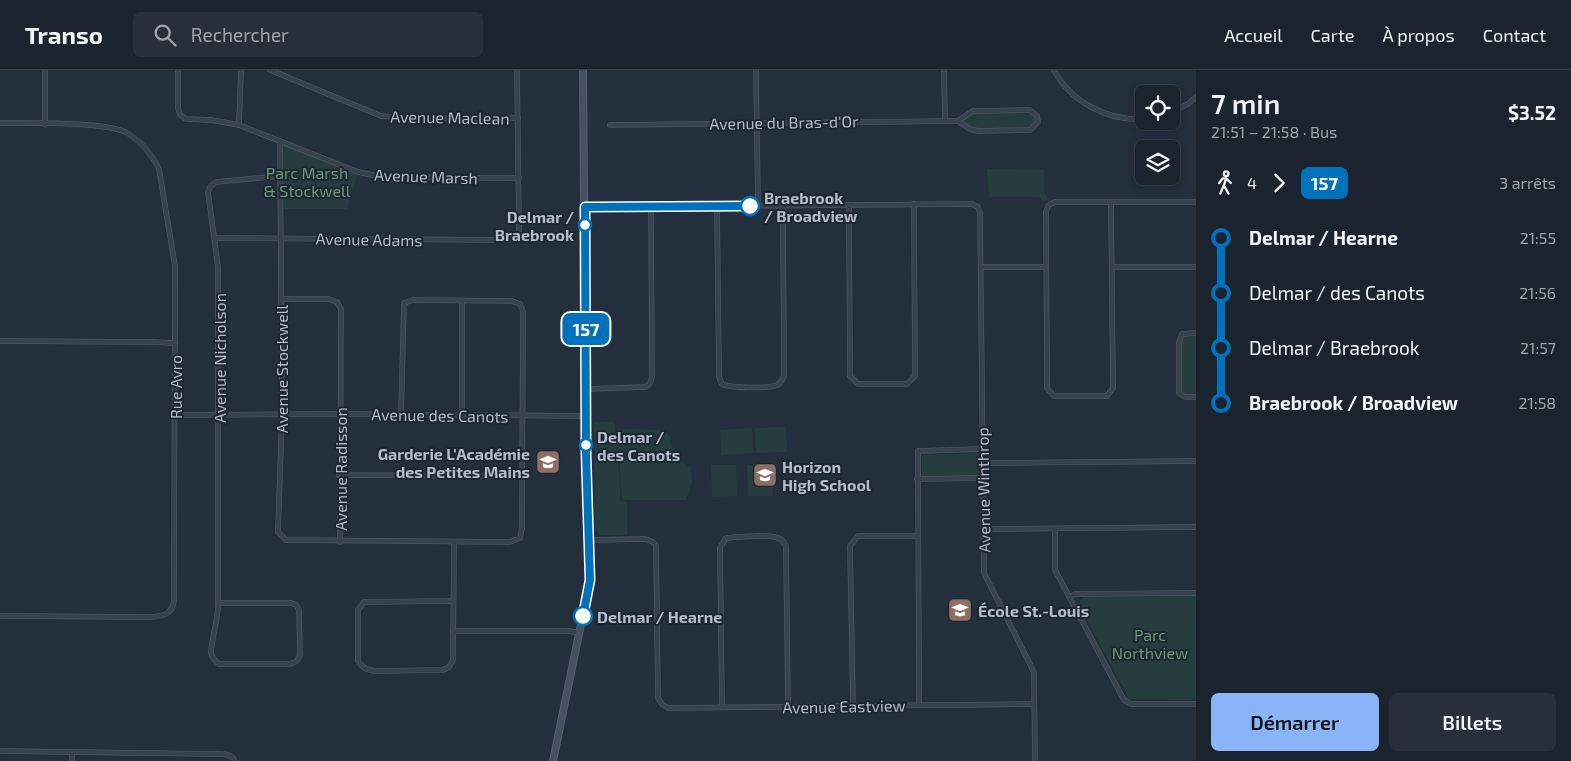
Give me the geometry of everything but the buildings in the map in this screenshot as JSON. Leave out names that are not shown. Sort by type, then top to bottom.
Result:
[{"type":"street","points":[[45,70],[45,124]]},
{"type":"street","name":"Avenue Marsh","points":[[178,70],[178,108],[180,115],[186,119],[211,120],[240,125],[358,172],[382,177],[519,178]]},
{"type":"street","points":[[240,125],[241,70]]},
{"type":"street","name":"Avenue Maclean","points":[[270,70],[381,116],[403,118],[518,118]]},
{"type":"street","points":[[517,70],[519,178]]},
{"type":"street","points":[[552,761],[590,580],[586,416],[583,70]]},
{"type":"street","points":[[756,70],[758,206]]},
{"type":"street","points":[[944,70],[945,121]]},
{"type":"street","points":[[1054,70],[1059,80],[1072,95],[1089,106],[1107,115],[1135,119]]},
{"type":"street","points":[[1180,108],[1196,97]]},
{"type":"street","name":"Avenue du Bras-d'Or","points":[[610,125],[958,121],[973,111],[1030,110],[1037,116],[1038,122],[1030,130],[978,131],[970,129],[958,121]]},
{"type":"street","name":"Rue Avro","points":[[0,123],[112,127],[128,134],[153,156],[159,169],[175,266],[174,601],[170,612],[152,617],[0,616]]},
{"type":"street","name":"Avenue Stockwell","points":[[280,141],[282,415],[278,532],[286,540],[340,542]]},
{"type":"street","name":"Avenue Nicholson","points":[[218,603],[291,602],[296,605],[299,610],[300,637],[300,654],[297,661],[290,664],[219,664],[214,660],[211,653],[218,613],[218,603],[219,415],[218,267],[208,192],[210,187],[216,182],[280,176]]},
{"type":"street","name":"Avenue Adams","points":[[215,238],[510,240],[520,230],[519,178]]},
{"type":"street","points":[[1111,203],[1113,388],[1107,396],[1054,396],[1047,388],[1046,211],[1049,205],[1055,202],[1196,202]]},
{"type":"street","points":[[585,207],[914,204],[915,376],[907,384],[858,384],[850,376],[849,205]]},
{"type":"street","name":"Avenue Winthrop","points":[[914,204],[972,204],[978,208],[980,213],[984,573],[1034,673],[1035,761]]},
{"type":"street","points":[[717,206],[719,377],[722,384],[727,386],[775,386],[781,382],[784,376],[783,205]]},
{"type":"street","points":[[586,389],[646,387],[650,384],[652,377],[651,206]]},
{"type":"street","points":[[981,267],[1046,267]]},
{"type":"street","points":[[1113,267],[1196,267]]},
{"type":"street","name":"Avenue Radisson","points":[[282,298],[329,299],[337,302],[341,309],[340,542],[510,542],[520,538],[522,528],[521,476]]},
{"type":"street","points":[[339,475],[521,476],[523,311],[520,304],[512,301],[413,300],[404,303],[401,415]]},
{"type":"street","points":[[462,301],[462,416]]},
{"type":"street","points":[[1196,332],[1182,334],[1178,342],[1179,393],[1185,397],[1196,397]]},
{"type":"street","points":[[0,342],[150,342],[175,344]]},
{"type":"street","name":"Avenue des Canots","points":[[175,415],[586,416]]},
{"type":"street","points":[[919,705],[918,451],[982,449]]},
{"type":"street","points":[[983,464],[1196,461]]},
{"type":"street","points":[[917,479],[983,478]]},
{"type":"street","points":[[983,529],[1196,527]]},
{"type":"street","points":[[1055,529],[1055,570],[1124,700],[1131,704],[1196,704]]},
{"type":"street","points":[[722,707],[720,548],[726,538],[748,536],[777,537],[783,540],[786,546],[788,706]]},
{"type":"street","points":[[853,705],[850,546],[858,536],[917,536]]},
{"type":"street","name":"Avenue Eastview","points":[[589,540],[646,539],[653,542],[656,546],[658,698],[668,708],[1034,704]]},
{"type":"street","points":[[453,601],[364,602],[358,610],[358,661],[364,668],[374,671],[444,670],[450,667],[453,660],[454,542]]},
{"type":"street","points":[[1070,597],[1075,594],[1196,593]]},
{"type":"street","points":[[453,631],[569,631],[580,633]]},
{"type":"street","points":[[0,751],[226,754],[235,761]]},
{"type":"street","points":[[72,752],[72,761]]},
{"type":"green space","points":[[1009,110],[1034,112],[1038,122],[1030,130],[978,131],[958,121],[973,111]]},
{"type":"green space","name":"Parc Marsh & Stockwell","points":[[280,141],[358,172],[347,209],[280,209]]},
{"type":"green space","points":[[987,169],[1044,170],[1044,192],[1048,199],[1045,202],[1038,197],[989,197]]},
{"type":"green space","points":[[1196,333],[1196,397],[1185,397],[1179,393],[1180,337],[1182,334]]},
{"type":"green space","points":[[594,422],[615,422],[621,501],[627,501],[627,535],[600,535],[595,530]]},
{"type":"green space","points":[[786,427],[787,452],[756,453],[755,428]]},
{"type":"green space","points":[[752,428],[753,453],[721,455],[720,430]]},
{"type":"green space","points":[[617,429],[664,430],[670,436],[672,446],[679,459],[691,468],[692,482],[686,500],[622,500]]},
{"type":"green space","points":[[978,453],[979,477],[922,477],[922,455]]},
{"type":"green space","points":[[711,465],[736,465],[737,496],[712,497]]},
{"type":"green space","points":[[747,465],[772,465],[773,496],[748,496]]},
{"type":"green space","name":"Parc Northview","points":[[1196,596],[1196,700],[1129,699],[1079,605],[1080,600],[1085,597]]},
{"type":"bus line","name":"157","points":[[583,616],[590,580],[586,453],[585,207],[750,206]]},
{"type":"place","name":"Braebrook / Broadview","points":[[750,206]]},
{"type":"place","name":"Delmar / Braebrook","points":[[585,225]]},
{"type":"place","name":"Delmar / des Canots","points":[[586,445]]},
{"type":"place","name":"Garderie L'Académie des Petites Mains","points":[[548,462]]},
{"type":"place","name":"Horizon High School","points":[[765,475]]},
{"type":"place","name":"École St.-Louis","points":[[960,610]]},
{"type":"place","name":"Delmar / Hearne","points":[[583,616]]}]
